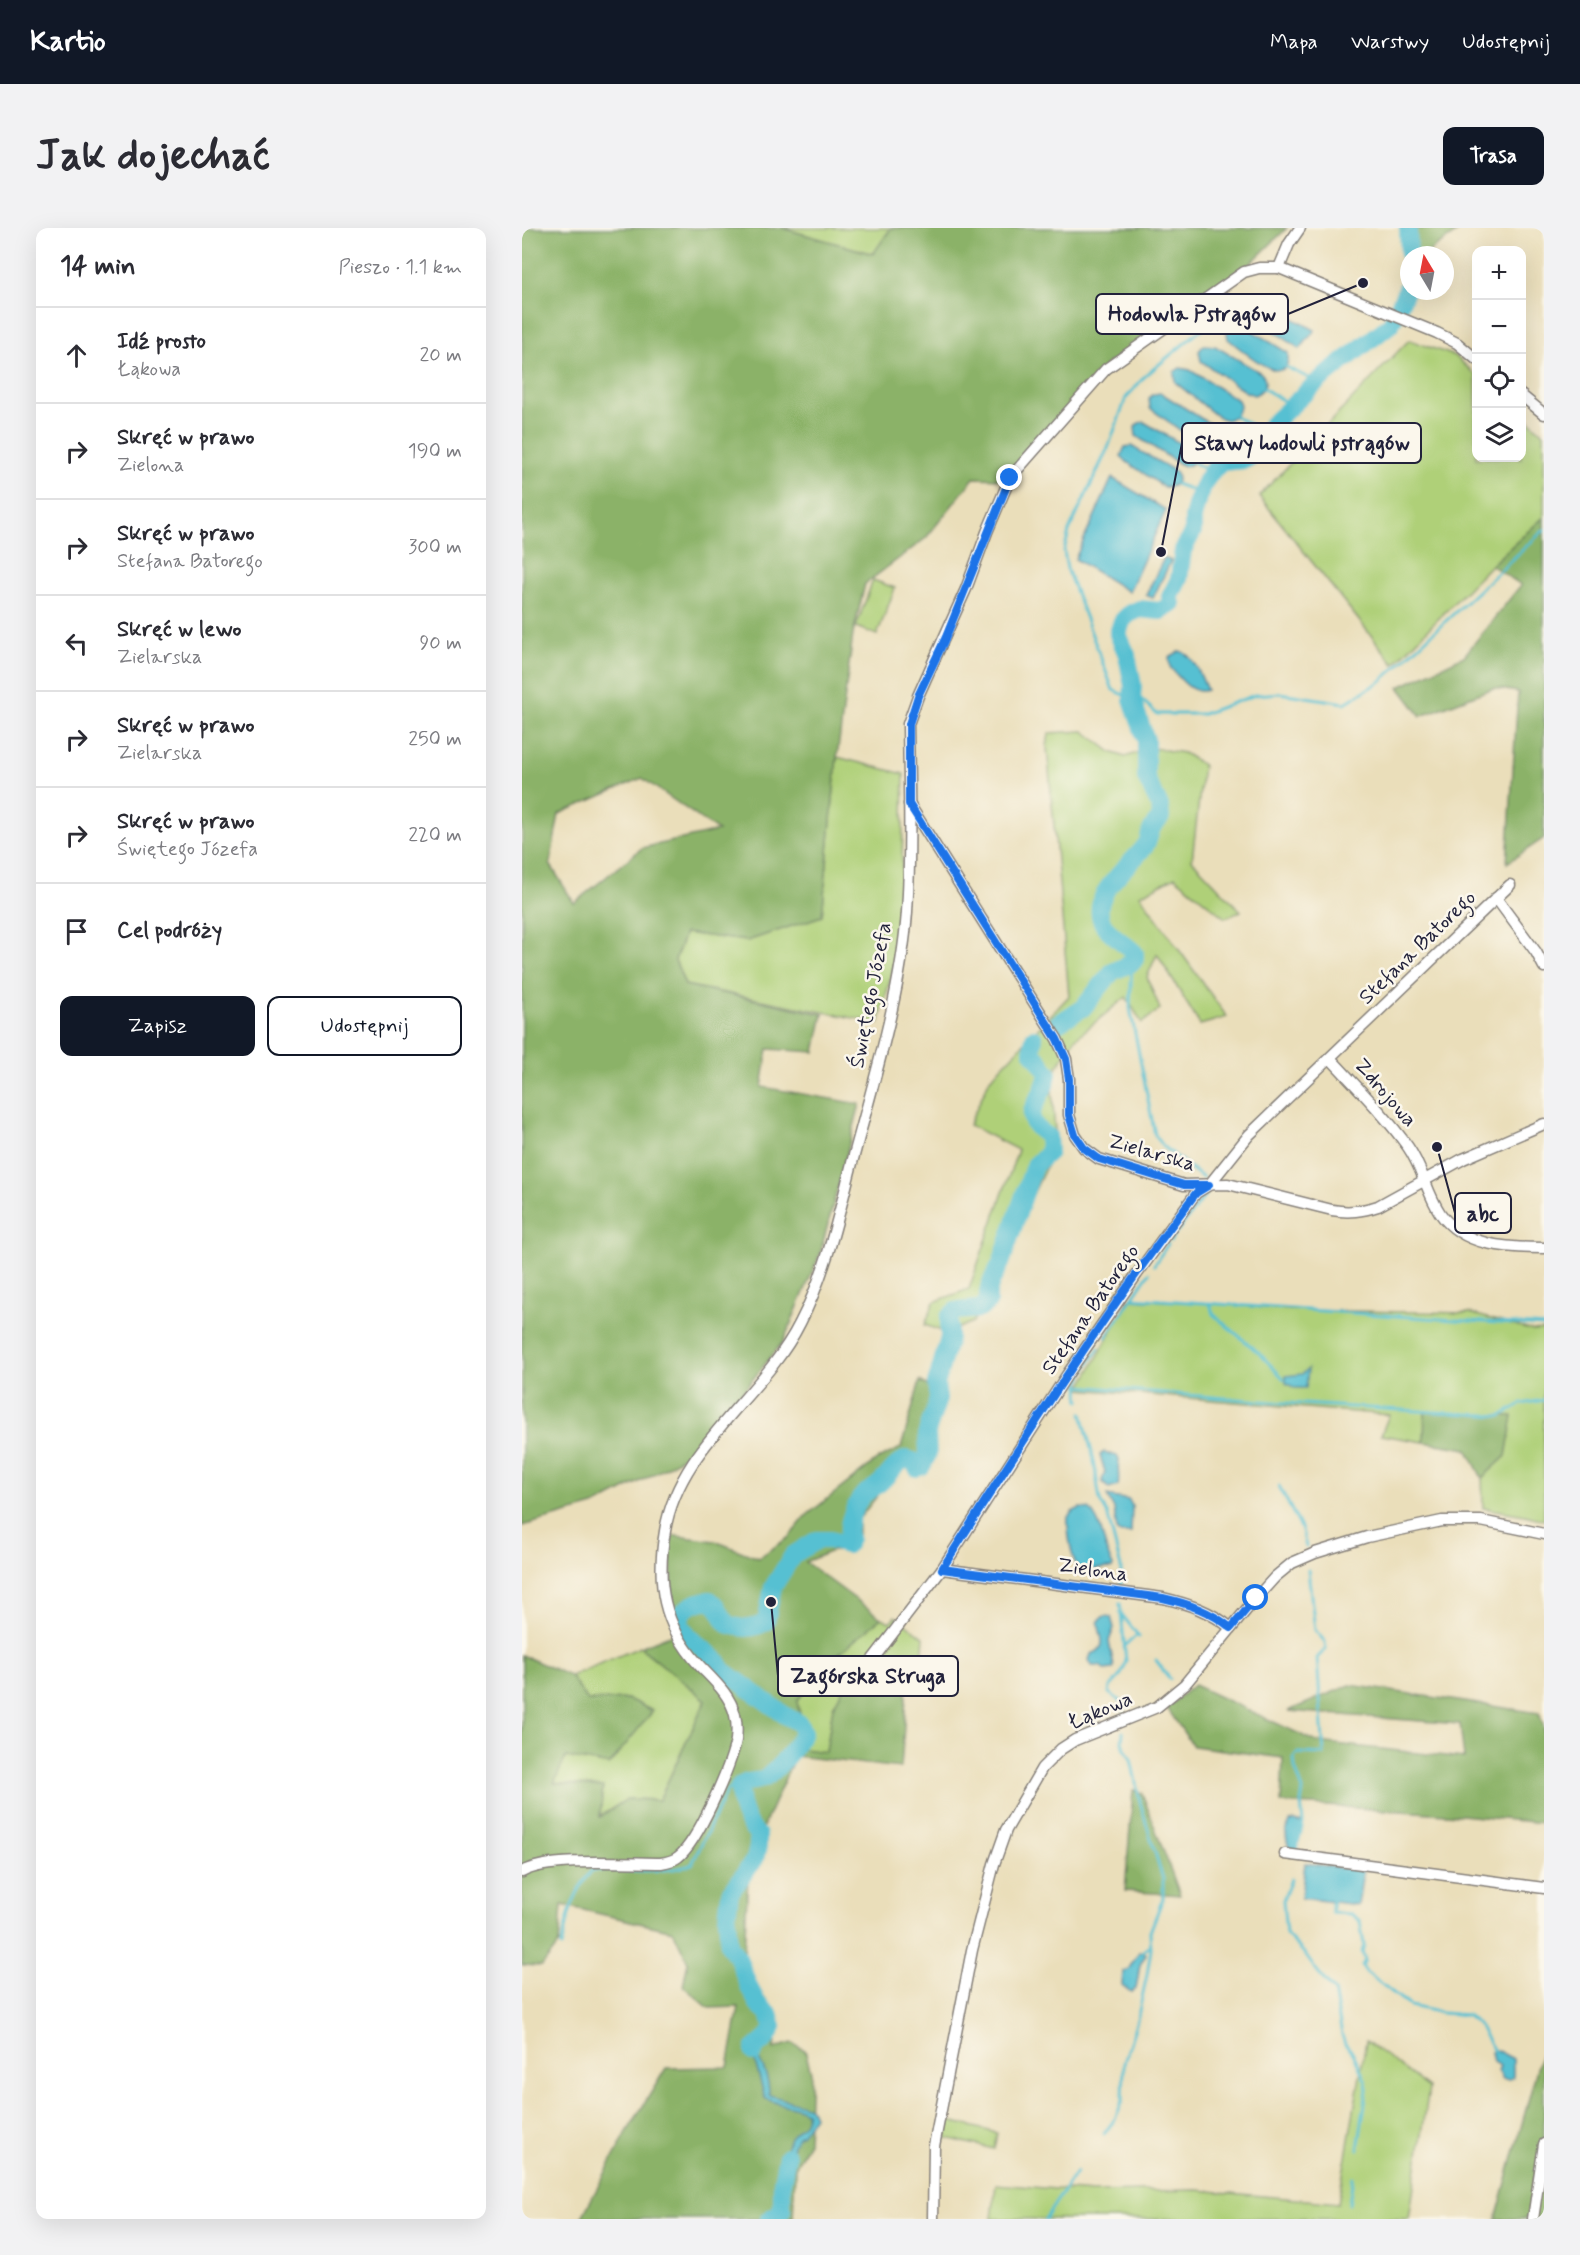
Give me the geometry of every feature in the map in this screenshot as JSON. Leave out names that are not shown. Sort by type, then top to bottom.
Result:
[{"type":"street","points":[[1279,268],[1289,244],[1300,228]]},
{"type":"street","name":"Świętego Józefa","points":[[522,1872],[548,1863],[661,1863],[672,1861],[682,1854],[691,1842],[729,1764],[736,1738],[736,1723],[730,1700],[678,1639],[669,1622],[664,1605],[662,1587],[664,1533],[678,1491],[702,1447],[787,1347],[813,1294],[829,1250],[887,1029],[907,913],[909,724],[918,696],[946,637],[1010,478],[1106,369],[1244,272],[1259,268],[1279,268],[1408,321],[1457,343],[1472,356]]},
{"type":"street","points":[[1526,399],[1544,414]]},
{"type":"street","name":"Zielarska","points":[[909,804],[1057,1039],[1066,1059],[1069,1079],[1069,1115],[1075,1135],[1084,1148],[1099,1159],[1184,1185],[1228,1184],[1345,1212],[1363,1211],[1378,1206],[1425,1179],[1500,1142],[1544,1124]]},
{"type":"street","name":"Stefana Batorego","points":[[870,1663],[942,1569],[1035,1423],[1137,1274],[1196,1193],[1209,1185],[1249,1134],[1510,885]]},
{"type":"street","points":[[1496,898],[1540,949],[1544,967]]},
{"type":"street","name":"Zdrojowa","points":[[1330,1058],[1388,1120],[1410,1149],[1441,1213],[1454,1229],[1467,1237],[1511,1248],[1544,1248]]},
{"type":"street","name":"Łąkowa","points":[[933,2219],[934,2146],[972,1950],[994,1864],[1006,1830],[1042,1768],[1061,1749],[1096,1731],[1157,1707],[1185,1684],[1275,1577],[1292,1563],[1377,1535],[1442,1521],[1481,1521],[1544,1533]]},
{"type":"street","name":"Zielona","points":[[942,1569],[1163,1598],[1189,1604],[1215,1615],[1231,1628]]},
{"type":"street","points":[[1285,1854],[1544,1887]]},
{"type":"street","points":[[1533,2219],[1544,2144]]},
{"type":"green space","points":[[522,228],[782,228],[873,254],[891,228],[1287,228],[1241,273],[1106,365],[1004,479],[974,478],[926,538],[865,584],[853,634],[837,757],[822,916],[747,941],[685,933],[675,960],[685,985],[823,1014],[815,1052],[768,1049],[762,1087],[860,1104],[820,1254],[783,1342],[699,1446],[667,1467],[594,1506],[522,1526]],"holes":[[[642,778],[718,831],[642,848],[574,903],[550,864],[559,814]]]},
{"type":"green space","points":[[782,228],[891,228],[874,254]]},
{"type":"green space","points":[[1409,228],[1463,228],[1437,246],[1412,246]]},
{"type":"green space","points":[[1409,340],[1455,356],[1472,371],[1472,462],[1526,462],[1526,418],[1544,434],[1544,517],[1491,565],[1394,664],[1259,496]]},
{"type":"green space","points":[[1544,517],[1544,838],[1507,863],[1518,692],[1493,688],[1421,716],[1399,687],[1464,656],[1521,585],[1491,565]]},
{"type":"green space","points":[[873,580],[895,588],[877,635],[856,627]]},
{"type":"green space","points":[[1084,731],[1111,752],[1125,757],[1152,748],[1184,753],[1203,765],[1192,860],[1241,911],[1225,918],[1175,877],[1140,895],[1227,1017],[1200,1025],[1157,954],[1147,977],[1160,1009],[1142,1023],[1126,997],[1076,1038],[1051,1076],[1056,1145],[973,1322],[947,1333],[925,1325],[934,1302],[969,1289],[1018,1150],[969,1125],[990,1079],[1069,996],[1047,747],[1049,733]]},
{"type":"green space","points":[[837,757],[904,774],[901,910],[893,968],[879,1023],[685,985],[675,960],[685,933],[747,941],[822,916]]},
{"type":"green space","points":[[1129,1299],[1290,1310],[1470,1313],[1533,1331],[1544,1330],[1544,1520],[1483,1508],[1482,1478],[1506,1456],[1512,1416],[1425,1412],[1424,1442],[1381,1435],[1389,1415],[1080,1389]]},
{"type":"green space","points":[[920,1381],[928,1386],[935,1419],[921,1460],[898,1471],[873,1501],[858,1520],[858,1535],[848,1551],[832,1551],[805,1562],[881,1618],[824,1666],[797,1701],[804,1728],[803,1749],[826,1752],[833,1707],[863,1652],[907,1684],[901,1768],[795,1756],[749,1859],[743,1971],[778,2016],[774,2049],[791,2043],[805,2050],[811,2072],[808,2143],[795,2168],[793,2219],[581,2219],[627,2132],[666,2068],[728,2067],[739,2007],[709,2008],[683,1986],[688,1962],[673,1931],[562,1905],[559,1944],[542,1966],[522,1965],[522,1655],[570,1676],[588,1701],[628,1699],[653,1711],[609,1765],[566,1757],[554,1783],[603,1787],[600,1817],[627,1799],[659,1800],[706,1700],[640,1647],[675,1633],[669,1535],[715,1541],[758,1558],[789,1537],[807,1515],[878,1459],[901,1448]]},
{"type":"green space","points":[[1425,1412],[1513,1416],[1506,1456],[1482,1478],[1467,1449],[1424,1442]]},
{"type":"green space","points":[[895,1616],[924,1637],[922,1661],[907,1684],[863,1653],[833,1707],[826,1752],[803,1750],[803,1722],[798,1714],[797,1701],[824,1666],[881,1618],[890,1622]]},
{"type":"green space","points":[[640,1647],[706,1700],[659,1800],[627,1799],[599,1817],[554,1783],[565,1757],[653,1711],[628,1699],[588,1701],[570,1676]]},
{"type":"green space","points":[[1194,1685],[1317,1742],[1464,1758],[1460,1724],[1288,1711],[1350,1685],[1539,1713],[1544,1728],[1544,1823],[1281,1803],[1283,1758],[1193,1746],[1167,1708]]},
{"type":"green space","points":[[1133,1790],[1142,1793],[1180,1895],[1125,1891]]},
{"type":"green space","points":[[1366,2041],[1429,2088],[1409,2219],[992,2219],[996,2184],[1092,2192],[1198,2190],[1338,2203]]},
{"type":"green space","points":[[1544,2043],[1544,2219],[1496,2219]]},
{"type":"green space","points":[[950,2121],[997,2133],[994,2149],[946,2138]]},
{"type":"water","points":[[1258,300],[1315,330],[1300,349],[1246,312]]},
{"type":"water","points":[[1231,323],[1241,324],[1288,353],[1287,365],[1282,370],[1273,369],[1243,351],[1228,339],[1226,327]]},
{"type":"water","points":[[1204,345],[1215,346],[1261,373],[1265,380],[1263,389],[1254,395],[1246,392],[1201,361],[1199,351]]},
{"type":"water","points":[[1180,368],[1190,370],[1238,400],[1240,406],[1235,416],[1227,420],[1218,417],[1175,382],[1174,372]]},
{"type":"water","points":[[1161,393],[1215,427],[1217,433],[1214,442],[1206,445],[1199,444],[1150,408],[1149,398]]},
{"type":"water","points":[[1144,422],[1193,451],[1196,456],[1193,462],[1184,467],[1136,436],[1135,427]]},
{"type":"water","points":[[1131,446],[1175,471],[1178,478],[1175,484],[1164,487],[1124,460],[1121,456],[1125,447]]},
{"type":"water","points":[[1112,478],[1166,510],[1129,592],[1075,559]]},
{"type":"water","points":[[1164,558],[1171,561],[1153,598],[1146,595]]},
{"type":"water","points":[[1180,651],[1193,662],[1207,690],[1191,688],[1170,667],[1169,657]]},
{"type":"water","points":[[1308,1369],[1306,1388],[1295,1388],[1286,1383],[1286,1376],[1302,1374]]},
{"type":"water","points":[[1104,1452],[1117,1456],[1119,1460],[1118,1486],[1109,1489],[1102,1481],[1105,1472],[1100,1455]]},
{"type":"water","points":[[1107,1496],[1129,1500],[1132,1506],[1131,1533],[1117,1531],[1114,1509]]},
{"type":"water","points":[[1080,1508],[1089,1509],[1098,1522],[1112,1568],[1080,1570],[1077,1566],[1070,1545],[1068,1517]]},
{"type":"water","points":[[1105,1616],[1111,1617],[1114,1628],[1109,1641],[1114,1667],[1105,1670],[1100,1666],[1092,1666],[1089,1660],[1091,1654],[1097,1652],[1102,1645],[1098,1623]]},
{"type":"water","points":[[1290,1822],[1303,1823],[1296,1851],[1290,1851],[1286,1833]]},
{"type":"water","points":[[1305,1863],[1363,1871],[1358,1905],[1301,1898]]},
{"type":"water","points":[[1143,1951],[1146,1954],[1140,1965],[1136,1989],[1131,1992],[1122,1985],[1123,1971],[1128,1970],[1139,1952]]},
{"type":"water","points":[[766,2035],[770,2039],[755,2052],[765,2072],[769,2095],[810,2107],[814,2117],[793,2145],[786,2181],[780,2180],[787,2145],[791,2136],[805,2121],[806,2112],[765,2098],[751,2047]]},
{"type":"water","points":[[1496,2050],[1513,2059],[1513,2077],[1510,2079],[1503,2079],[1498,2071],[1500,2066],[1493,2062],[1491,2052]]},
{"type":"waterway","points":[[1408,228],[1409,246]]},
{"type":"waterway","points":[[1238,299],[1145,376],[1126,398],[1108,448],[1069,531],[1064,551],[1067,569],[1113,690],[1132,699],[1140,698],[1157,714],[1203,714],[1255,695],[1280,693],[1345,703],[1381,681],[1544,530]]},
{"type":"waterway","points":[[1058,1023],[1083,1008],[1112,972],[1132,963],[1135,959],[1135,953],[1103,924],[1100,913],[1101,902],[1113,881],[1145,846],[1152,828],[1161,817],[1160,806],[1146,778],[1146,740],[1132,699],[1133,686],[1127,655],[1118,634],[1122,621],[1129,614],[1140,609],[1160,611],[1172,604],[1170,597],[1179,579],[1183,550],[1193,531],[1193,518],[1198,497],[1213,470],[1223,462],[1245,460],[1257,453],[1271,436],[1271,425],[1317,382],[1391,324],[1402,300]]},
{"type":"waterway","points":[[1284,366],[1317,382]]},
{"type":"waterway","points":[[1263,388],[1292,406]]},
{"type":"waterway","points":[[1235,416],[1271,436]]},
{"type":"waterway","points":[[1217,433],[1251,456]]},
{"type":"waterway","points":[[1194,462],[1210,473]]},
{"type":"waterway","points":[[1176,484],[1200,493]]},
{"type":"waterway","points":[[1132,963],[1130,1008],[1155,1135],[1163,1146],[1203,1178]]},
{"type":"waterway","points":[[754,2053],[754,2049],[768,2037],[773,2027],[769,2014],[758,2004],[738,1958],[729,1946],[727,1918],[730,1893],[755,1859],[758,1846],[758,1835],[749,1825],[744,1813],[739,1787],[770,1775],[787,1757],[803,1732],[799,1723],[723,1670],[713,1657],[688,1636],[681,1623],[681,1614],[694,1604],[710,1600],[716,1605],[727,1624],[747,1628],[766,1622],[773,1587],[793,1555],[817,1540],[830,1540],[847,1545],[852,1516],[863,1495],[878,1485],[906,1459],[913,1461],[917,1468],[922,1466],[928,1454],[927,1432],[938,1399],[936,1384],[949,1338],[949,1317],[955,1311],[980,1309],[988,1302],[992,1280],[1001,1263],[1034,1166],[1049,1152],[1048,1136],[1038,1128],[1032,1115],[1048,1073],[1032,1051],[1034,1038]]},
{"type":"waterway","points":[[1171,1240],[1206,1194]]},
{"type":"waterway","points":[[1154,1265],[1168,1244]]},
{"type":"waterway","points":[[1106,1337],[1149,1273]]},
{"type":"waterway","points":[[1132,1298],[1544,1326]]},
{"type":"waterway","points":[[1210,1303],[1213,1314],[1260,1354],[1284,1379]]},
{"type":"waterway","points":[[1080,1401],[1081,1379],[1099,1348]]},
{"type":"waterway","points":[[1078,1386],[1286,1403],[1501,1416],[1521,1404],[1544,1400]]},
{"type":"waterway","points":[[1082,1413],[1094,1461],[1100,1501],[1107,1513],[1121,1567],[1121,1587]]},
{"type":"waterway","points":[[1279,1486],[1302,1530],[1306,1547]]},
{"type":"waterway","points":[[1296,1851],[1303,1823],[1301,1803],[1303,1790],[1295,1768],[1294,1757],[1297,1753],[1324,1754],[1317,1658],[1326,1649],[1325,1642],[1315,1630],[1308,1570]]},
{"type":"waterway","points":[[1120,1603],[1126,1661],[1122,1673],[1110,1687],[1109,1693],[1123,1703],[1124,1711]]},
{"type":"waterway","points":[[1120,1612],[1139,1637]]},
{"type":"waterway","points":[[1124,1647],[1137,1635]]},
{"type":"waterway","points":[[1156,1660],[1162,1668]]},
{"type":"waterway","points":[[1163,1670],[1170,1679]]},
{"type":"waterway","points":[[1104,2134],[1115,2119],[1123,2100],[1124,2063],[1147,1975],[1151,1949],[1150,1932],[1163,1898],[1163,1879],[1140,1802],[1131,1759],[1122,1743],[1123,1732]]},
{"type":"waterway","points":[[561,1947],[575,1897],[592,1870],[658,1870],[692,1864],[727,1790],[739,1787]]},
{"type":"waterway","points":[[1291,1879],[1283,1900],[1286,1934],[1334,1991],[1345,2044],[1353,2053],[1366,2082],[1367,2090],[1358,2149]]},
{"type":"waterway","points":[[1332,1902],[1332,1913],[1351,1914],[1360,1921],[1364,1945],[1362,1952],[1365,1960],[1362,1966],[1366,1972],[1410,2006],[1442,2013],[1467,2015],[1480,2027],[1494,2051]]},
{"type":"waterway","points":[[1143,1951],[1150,1946]]},
{"type":"waterway","points":[[769,2219],[782,2211],[782,2182],[787,2156]]},
{"type":"waterway","points":[[1045,2219],[1076,2172]]},
{"type":"waterway","points":[[1349,2204],[1353,2177]]},
{"type":"place","name":"Hodowla Pstrągów","points":[[1363,283]]},
{"type":"place","name":"Stawy hodowli pstrągów","points":[[1161,552]]},
{"type":"place","name":"abc","points":[[1437,1147]]},
{"type":"place","name":"Zagórska Struga","points":[[771,1602]]},
{"type":"route","points":[[1010,478],[946,637],[918,696],[909,724],[909,804],[1057,1039],[1066,1059],[1069,1079],[1069,1115],[1075,1135],[1084,1148],[1099,1159],[1184,1185],[1209,1185],[1196,1193],[1137,1274],[1067,1375],[942,1569],[1163,1598],[1189,1604],[1215,1615],[1231,1628],[1256,1598]]}]
